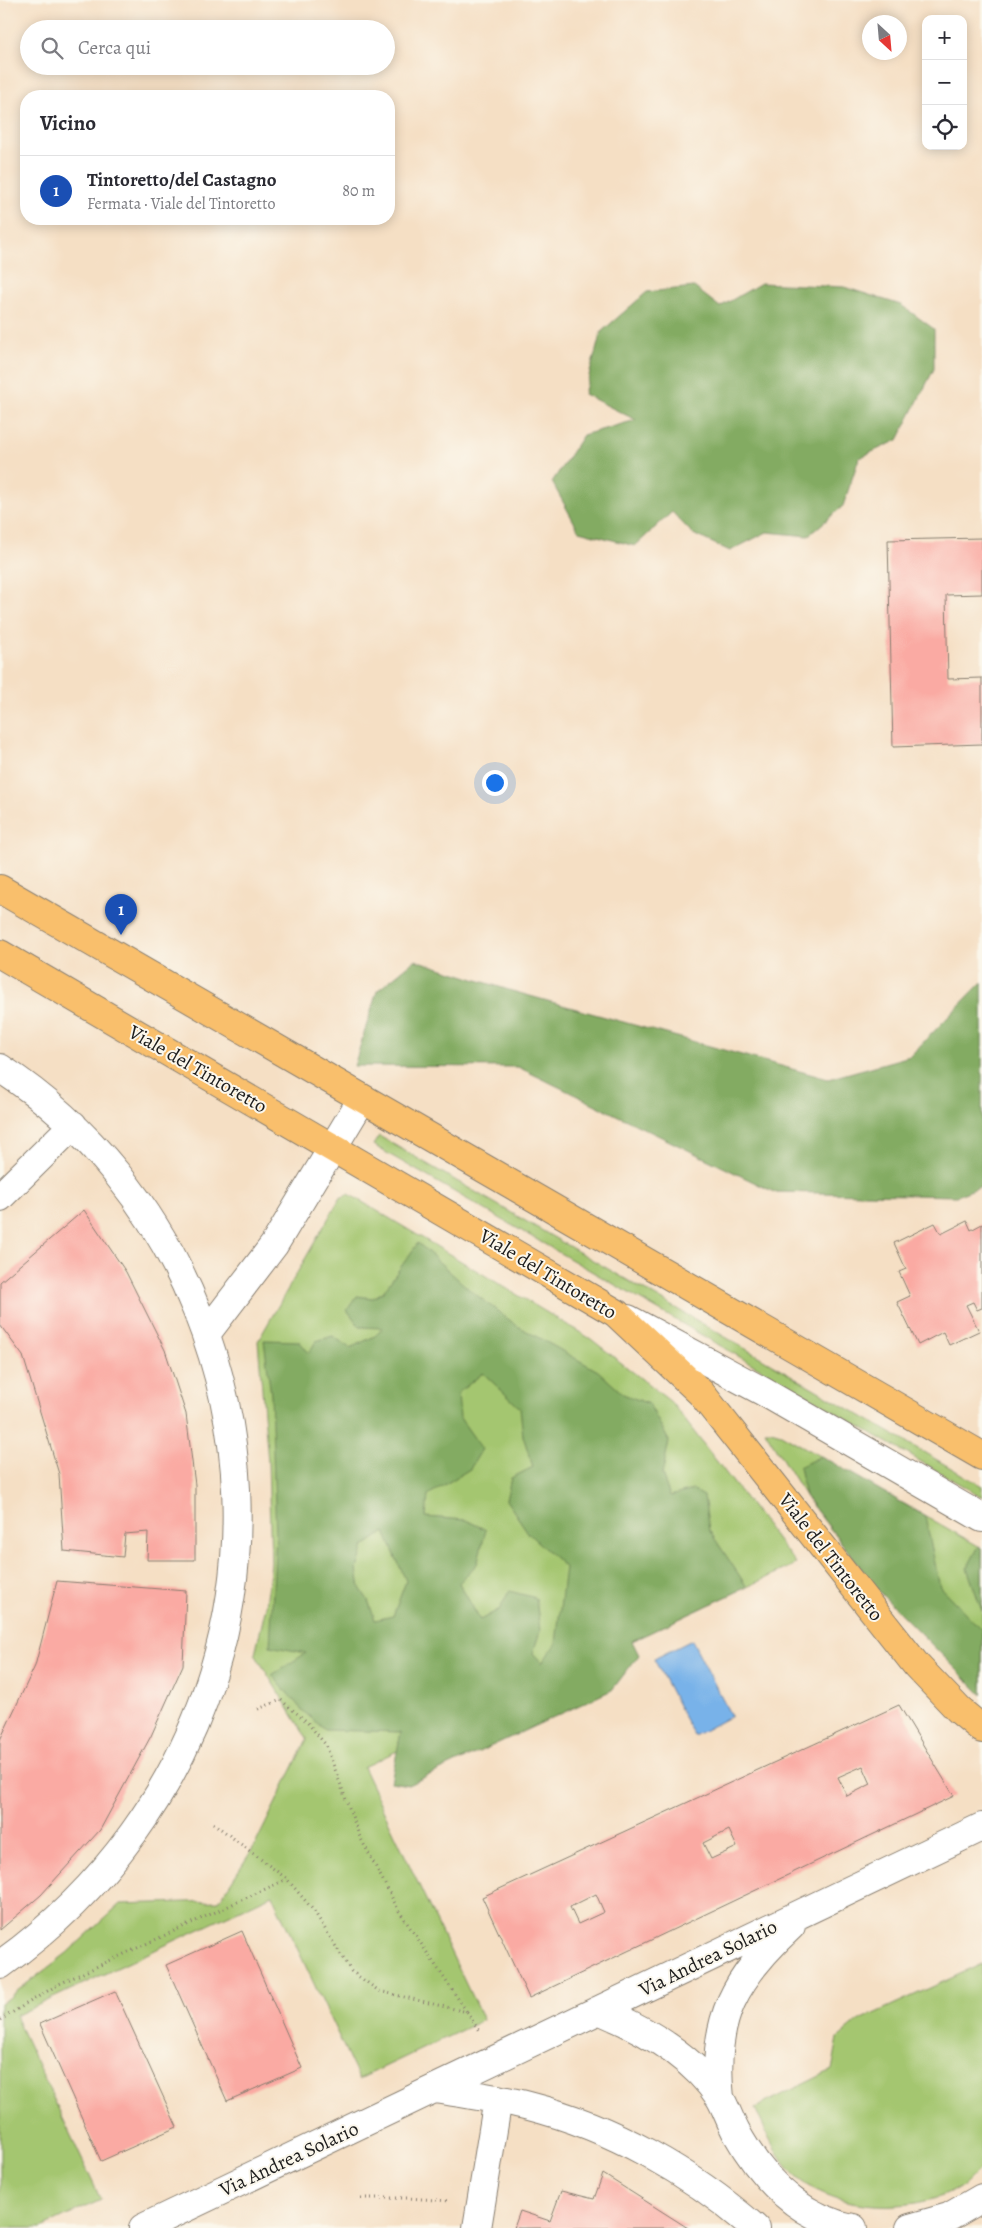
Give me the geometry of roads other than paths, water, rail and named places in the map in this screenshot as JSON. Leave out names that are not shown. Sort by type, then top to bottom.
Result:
[{"type":"main road","points":[[0,889],[982,1456]]},
{"type":"main road","name":"Viale del Tintoretto","points":[[0,954],[616,1312],[702,1393],[917,1666],[959,1710],[982,1729]]},
{"type":"street","points":[[0,1068],[38,1094],[73,1125],[119,1175],[158,1231],[189,1291],[219,1373],[230,1426],[237,1507],[232,1587],[223,1640],[211,1682],[179,1760],[135,1832],[109,1866],[75,1902],[38,1936],[0,1965]]},
{"type":"street","points":[[206,1334],[274,1246],[362,1099]]},
{"type":"street","points":[[0,1197],[73,1125]]},
{"type":"street","points":[[616,1312],[764,1392],[982,1518]]},
{"type":"street","name":"Via Andrea Solario","points":[[143,2228],[982,1828]]},
{"type":"street","points":[[720,2098],[718,2079],[720,2035],[730,2002],[755,1964],[811,1908]]},
{"type":"street","points":[[600,2011],[632,2024],[661,2042],[692,2067],[720,2098],[738,2134],[771,2181],[808,2212],[831,2223],[854,2228]]},
{"type":"street","points":[[435,2089],[529,2106],[578,2122],[639,2150],[695,2181],[755,2228]]},
{"type":"street","points":[[477,2228],[498,2099]]},
{"type":"street","points":[[910,2228],[949,2217],[982,2198]]},
{"type":"water","points":[[692,1640],[731,1716],[694,1736],[654,1659]]},
{"type":"place","name":"Tintoretto/del Castagno","points":[[121,935]]}]
